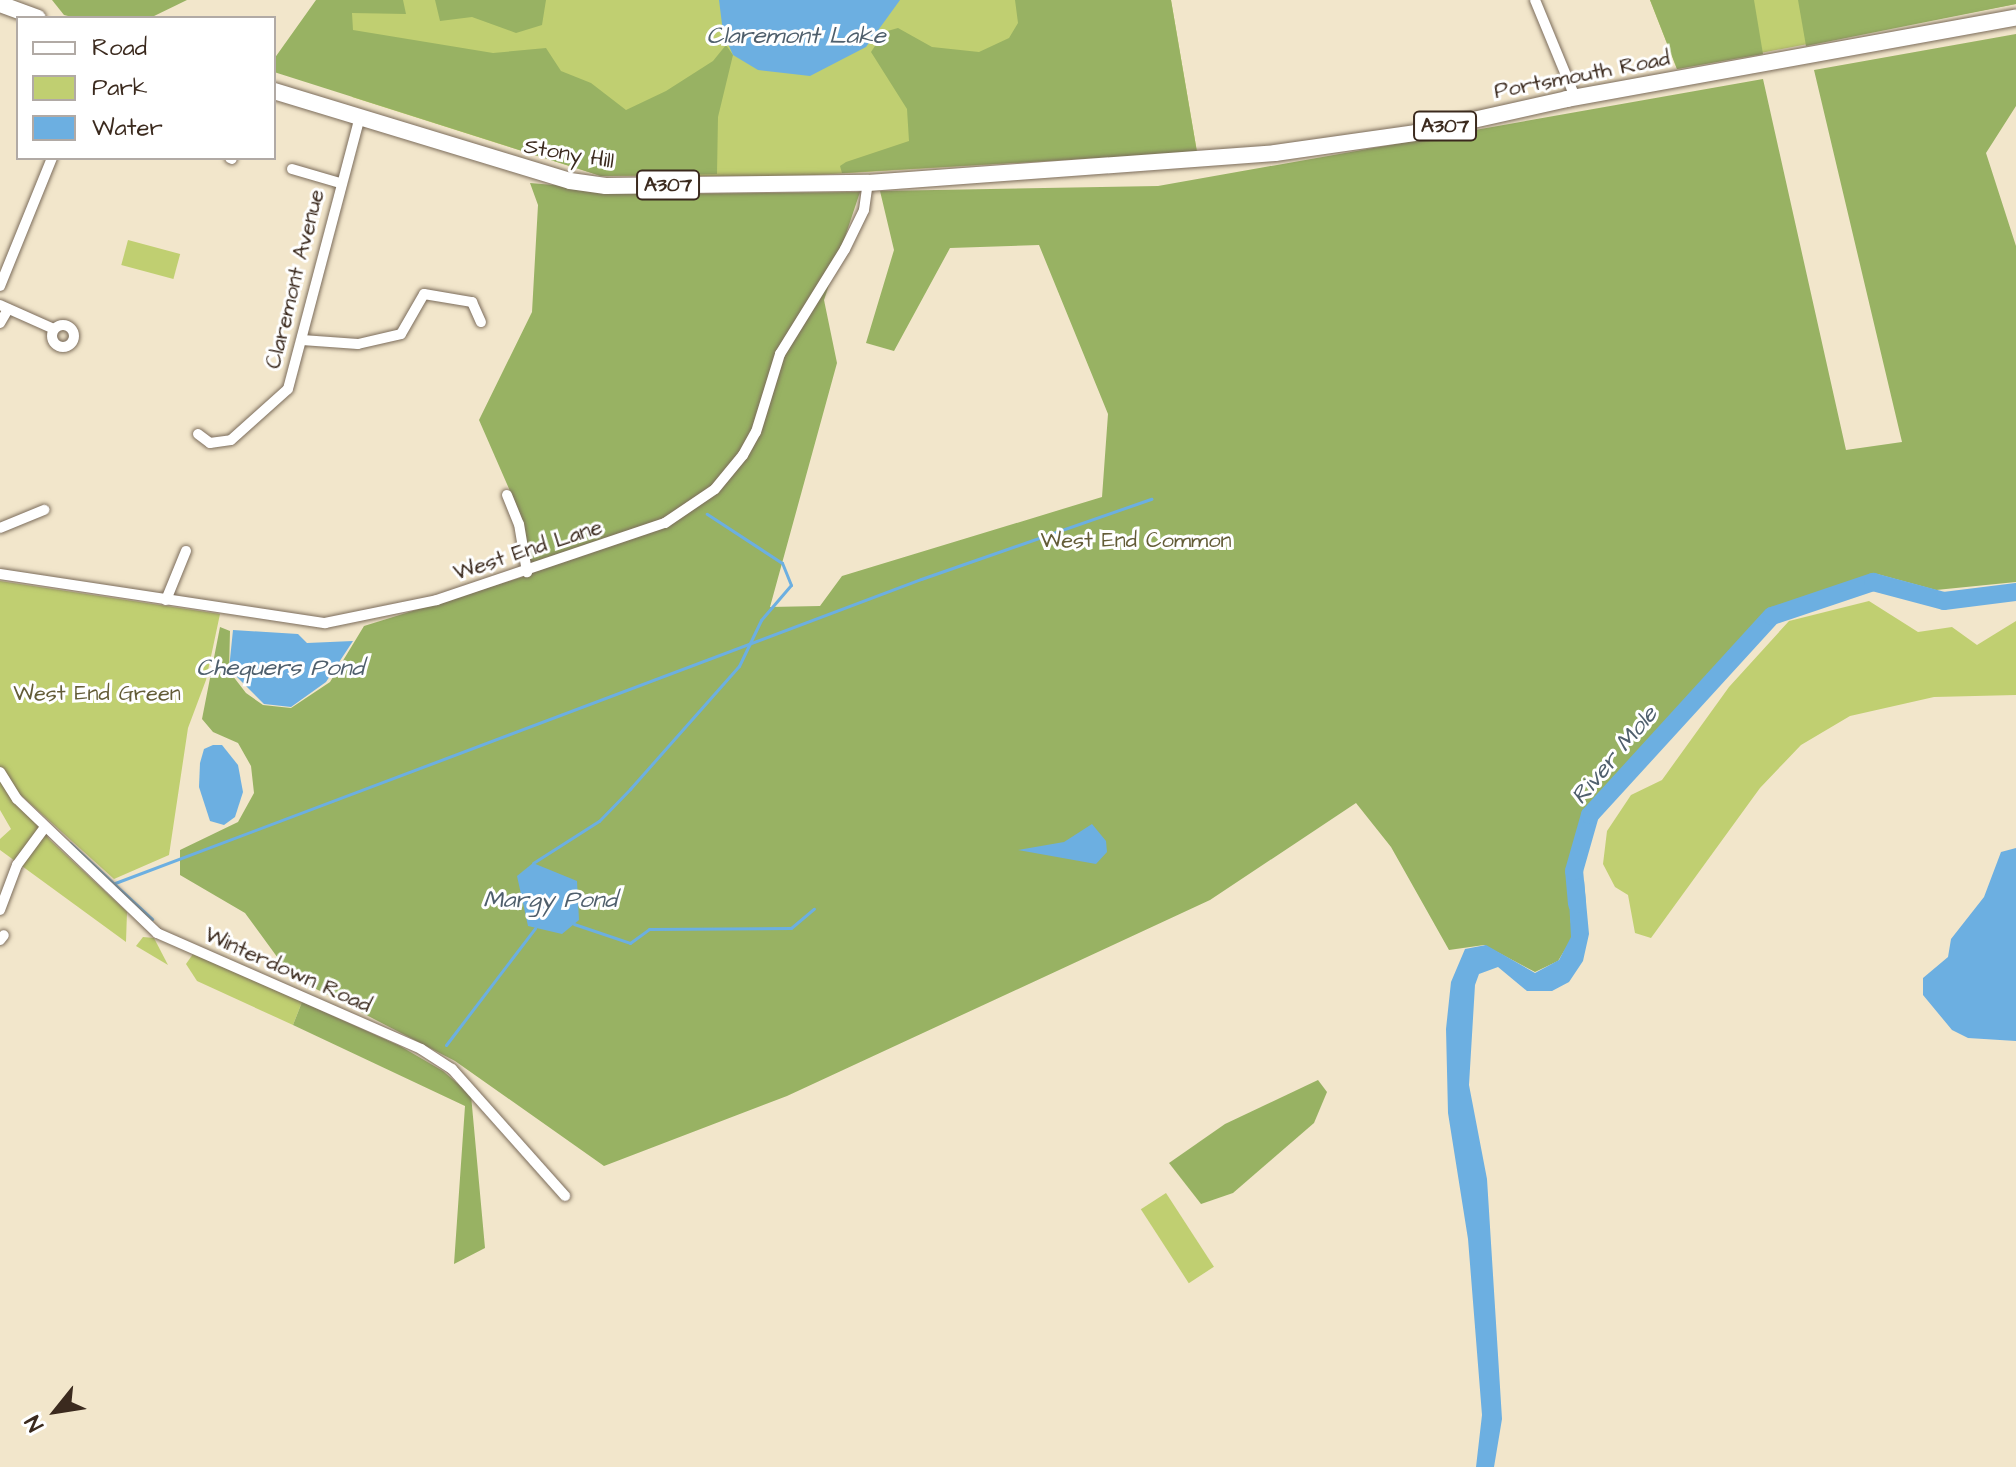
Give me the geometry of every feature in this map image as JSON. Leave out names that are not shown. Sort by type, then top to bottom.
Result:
[{"type":"main road","points":[[0,4],[33,16]]},
{"type":"main road","name":"Portsmouth Road","points":[[868,183],[1275,153],[1415,133],[1575,97],[2016,17]]},
{"type":"main road","name":"Stony Hill","points":[[276,92],[525,170],[606,186],[868,183]]},
{"type":"street","points":[[1535,0],[1575,97]]},
{"type":"street","name":"Claremont Avenue","points":[[198,434],[222,444],[243,430],[288,389],[360,116]]},
{"type":"street","points":[[0,286],[51,160]]},
{"type":"street","points":[[292,169],[340,183]]},
{"type":"street","name":"West End Lane","points":[[0,574],[325,623],[390,612],[527,572],[665,523],[715,489],[756,432],[780,354],[845,249],[864,210],[868,183]]},
{"type":"street","points":[[302,340],[358,344],[401,334],[420,294],[472,302],[481,322]]},
{"type":"street","points":[[0,323],[4,307],[54,329]]},
{"type":"street","points":[[507,495],[527,572]]},
{"type":"street","points":[[0,528],[44,510]]},
{"type":"street","points":[[166,600],[186,551]]},
{"type":"street","name":"Winterdown Road","points":[[0,772],[45,827],[157,933],[421,1049],[452,1069],[565,1196]]},
{"type":"street","points":[[0,910],[17,865],[45,827]]},
{"type":"green space","points":[[52,0],[187,0],[154,16],[64,15]]},
{"type":"green space","points":[[316,0],[403,0],[406,14],[352,13],[353,30],[493,53],[546,48],[561,71],[591,83],[626,110],[666,91],[713,61],[726,45],[733,55],[718,117],[717,174],[601,176],[276,73],[276,56]]},
{"type":"green space","points":[[341,0],[1171,0],[1197,152],[799,176],[601,176],[352,97]]},
{"type":"green space","points":[[435,0],[546,0],[542,25],[516,33],[472,17],[440,21]]},
{"type":"green space","points":[[1015,0],[1171,0],[1197,152],[842,173],[840,166],[846,162],[909,141],[907,109],[871,52],[884,32],[898,28],[932,47],[979,52],[1009,38],[1018,23]]},
{"type":"green space","points":[[1650,0],[2016,0],[2016,4],[1677,69]]},
{"type":"green space","points":[[1650,0],[1754,0],[1763,54],[1677,69]]},
{"type":"green space","points":[[1798,0],[2016,0],[2016,4],[1806,46]]},
{"type":"green space","name":"West End Common","points":[[2016,34],[2016,106],[1986,153],[2016,246],[2016,582],[1936,590],[1877,574],[1766,614],[1582,813],[1568,881],[1572,938],[1558,961],[1535,972],[1484,945],[1449,950],[1391,847],[1356,803],[1210,900],[787,1096],[604,1166],[455,1061],[291,976],[245,913],[180,875],[180,850],[238,822],[254,793],[251,766],[238,743],[213,732],[202,719],[220,627],[230,631],[229,671],[246,693],[263,705],[291,708],[330,682],[364,626],[529,575],[520,514],[479,420],[532,312],[538,205],[530,183],[660,194],[860,192],[824,300],[837,363],[770,607],[820,606],[842,576],[1102,497],[1108,414],[1039,245],[950,248],[894,351],[866,343],[894,250],[880,191],[1158,186],[1763,79],[1846,450],[1902,442],[1814,70]]},
{"type":"green space","points":[[128,240],[180,254],[173,279],[121,265]]},
{"type":"green space","name":"West End Green","points":[[0,581],[220,614],[206,680],[188,728],[169,855],[114,879],[13,788],[0,767]]},
{"type":"green space","points":[[1869,601],[1918,632],[1952,627],[1977,645],[2016,621],[2016,695],[1934,697],[1850,716],[1801,745],[1760,788],[1651,938],[1635,933],[1628,895],[1615,887],[1603,864],[1607,831],[1631,795],[1662,780],[1729,687],[1789,621]]},
{"type":"green space","points":[[0,778],[50,840],[127,912],[126,942],[0,850],[0,839],[11,829],[0,810]]},
{"type":"green space","points":[[143,937],[154,938],[168,965],[136,946]]},
{"type":"green space","points":[[193,954],[302,1002],[293,1025],[197,981],[186,964]]},
{"type":"green space","points":[[302,1002],[400,1046],[443,1071],[471,1095],[485,1248],[454,1264],[465,1106],[293,1025]]},
{"type":"green space","points":[[1318,1080],[1327,1092],[1314,1123],[1233,1193],[1201,1204],[1169,1163],[1225,1124]]},
{"type":"green space","points":[[1166,1193],[1214,1267],[1189,1283],[1141,1209]]},
{"type":"water","name":"Claremont Lake","points":[[719,0],[900,0],[866,47],[810,76],[758,70],[733,55],[723,32]]},
{"type":"water","name":"Chequers Pond","points":[[233,630],[298,634],[307,643],[353,641],[326,682],[291,707],[264,704],[229,669]]},
{"type":"water","points":[[222,745],[238,765],[243,792],[235,817],[224,825],[210,821],[199,787],[204,749]]},
{"type":"water","points":[[1092,824],[1106,841],[1107,852],[1096,864],[1018,850],[1064,842]]},
{"type":"water","points":[[2016,848],[2016,1041],[1968,1038],[1952,1030],[1923,995],[1923,978],[1948,957],[1951,939],[1984,897],[2001,852]]},
{"type":"water","name":"Margy Pond","points":[[533,863],[577,881],[579,920],[562,934],[528,926],[517,876]]},
{"type":"water","points":[[1568,880],[1584,880],[1589,934],[1583,961],[1569,982],[1552,991],[1527,991],[1498,967],[1479,974],[1475,985],[1469,1085],[1487,1179],[1502,1419],[1494,1467],[1476,1467],[1482,1415],[1468,1239],[1448,1113],[1446,1029],[1451,982],[1465,949],[1486,945],[1535,973],[1559,960],[1571,937]]},
{"type":"waterway","points":[[115,883],[921,579],[1151,499]]},
{"type":"waterway","points":[[533,863],[599,821],[630,789],[739,666],[761,620],[791,585],[782,563],[707,514]]},
{"type":"waterway","name":"River Mole","points":[[1577,904],[1574,871],[1590,815],[1772,616],[1873,582],[1944,601],[2016,592]]},
{"type":"waterway","points":[[70,843],[152,919]]},
{"type":"waterway","points":[[574,924],[630,943],[649,929],[791,928],[814,909]]},
{"type":"waterway","points":[[446,1045],[535,928]]}]
